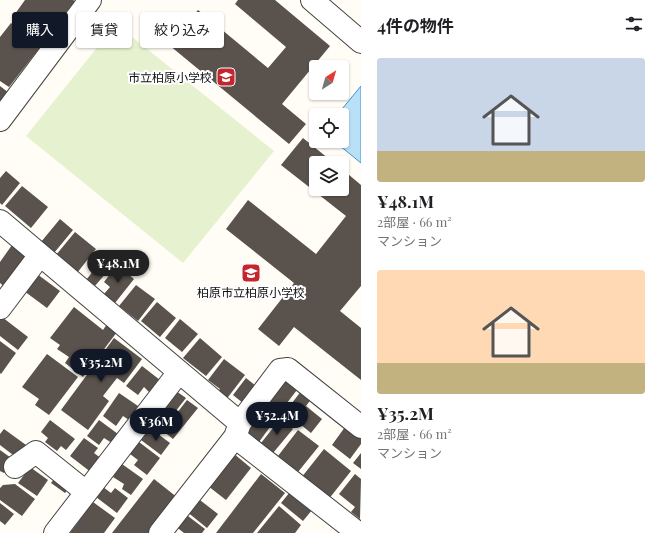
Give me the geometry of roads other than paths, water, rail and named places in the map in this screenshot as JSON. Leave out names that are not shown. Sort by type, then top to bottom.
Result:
[{"type":"street","points":[[0,120],[90,0]]},
{"type":"street","points":[[312,0],[361,42]]},
{"type":"street","points":[[0,221],[179,372],[237,430],[358,533]]},
{"type":"street","points":[[0,308],[40,255]]},
{"type":"street","points":[[160,533],[280,370],[288,369],[361,427]]},
{"type":"street","points":[[55,533],[179,372]]},
{"type":"street","points":[[15,468],[36,452],[86,492]]},
{"type":"water","points":[[361,86],[361,163],[343,148],[349,148],[349,108],[343,108]]},
{"type":"place","name":"市立柏原小学校","points":[[226,77]]},
{"type":"place","name":"柏原市立柏原小学校","points":[[251,273]]}]
